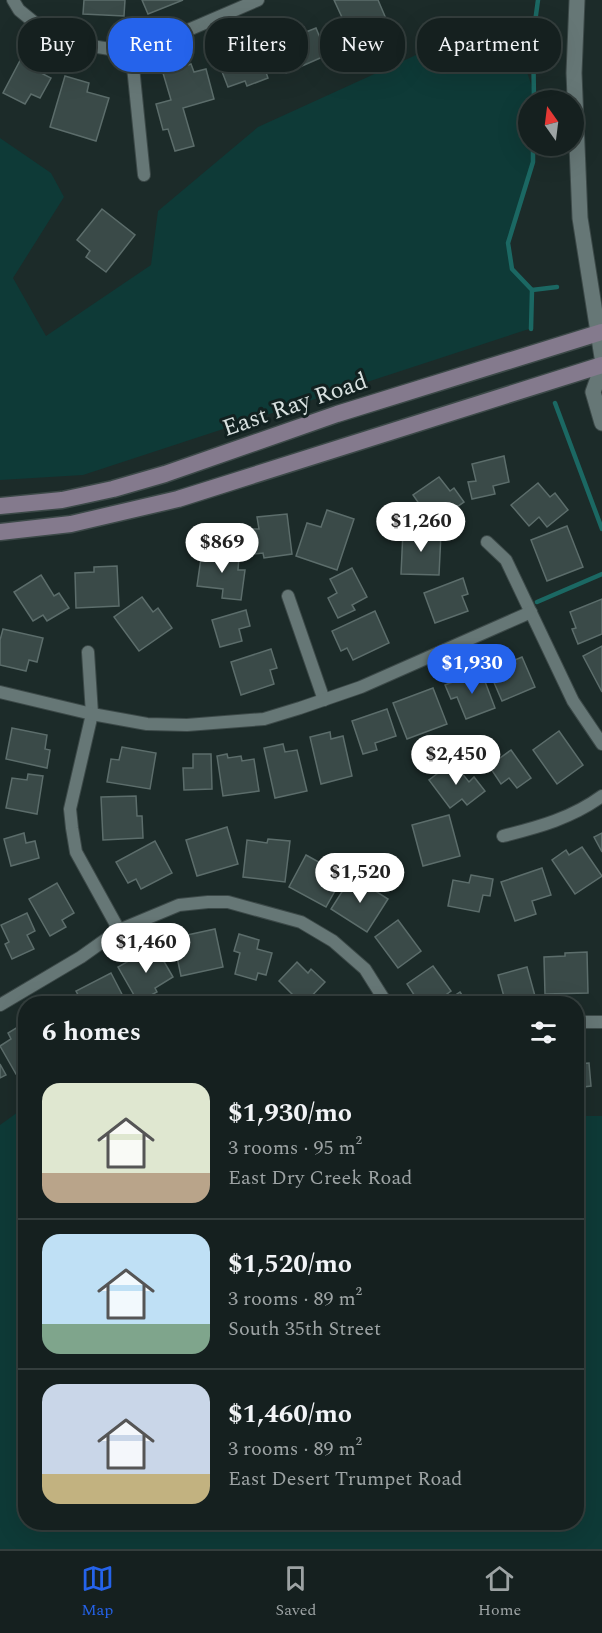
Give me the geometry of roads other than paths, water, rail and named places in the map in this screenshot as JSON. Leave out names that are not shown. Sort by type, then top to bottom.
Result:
[{"type":"main road","name":"East Ray Road","points":[[0,506],[62,500],[155,477],[337,414],[600,333]]},
{"type":"main road","points":[[0,532],[71,524],[178,499],[602,360]]},
{"type":"street","points":[[13,0],[19,10],[46,32],[73,43],[108,47]]},
{"type":"street","points":[[193,29],[258,0]]},
{"type":"street","points":[[577,0],[574,73],[579,207],[600,333],[602,360],[593,392],[602,423]]},
{"type":"street","points":[[134,72],[144,175]]},
{"type":"street","points":[[487,542],[506,560],[573,701],[602,744]]},
{"type":"street","points":[[288,596],[324,700]]},
{"type":"street","points":[[0,692],[92,714],[147,724],[187,725],[264,719],[361,687],[531,612]]},
{"type":"street","points":[[88,652],[92,714],[70,809],[72,828],[76,852],[119,930]]},
{"type":"street","points":[[503,836],[545,826],[585,808],[602,796]]},
{"type":"street","points":[[0,1005],[81,957],[119,930],[179,905],[208,902],[228,902],[301,922],[333,941],[365,969],[382,996]]},
{"type":"street","points":[[584,1022],[602,1022]]},
{"type":"waterway","points":[[534,90],[533,37],[538,0]]},
{"type":"waterway","points":[[531,329],[532,290],[512,269],[508,243],[533,156]]},
{"type":"waterway","points":[[532,290],[557,287]]},
{"type":"waterway","points":[[555,403],[602,529]]},
{"type":"waterway","points":[[537,602],[602,574]]}]
